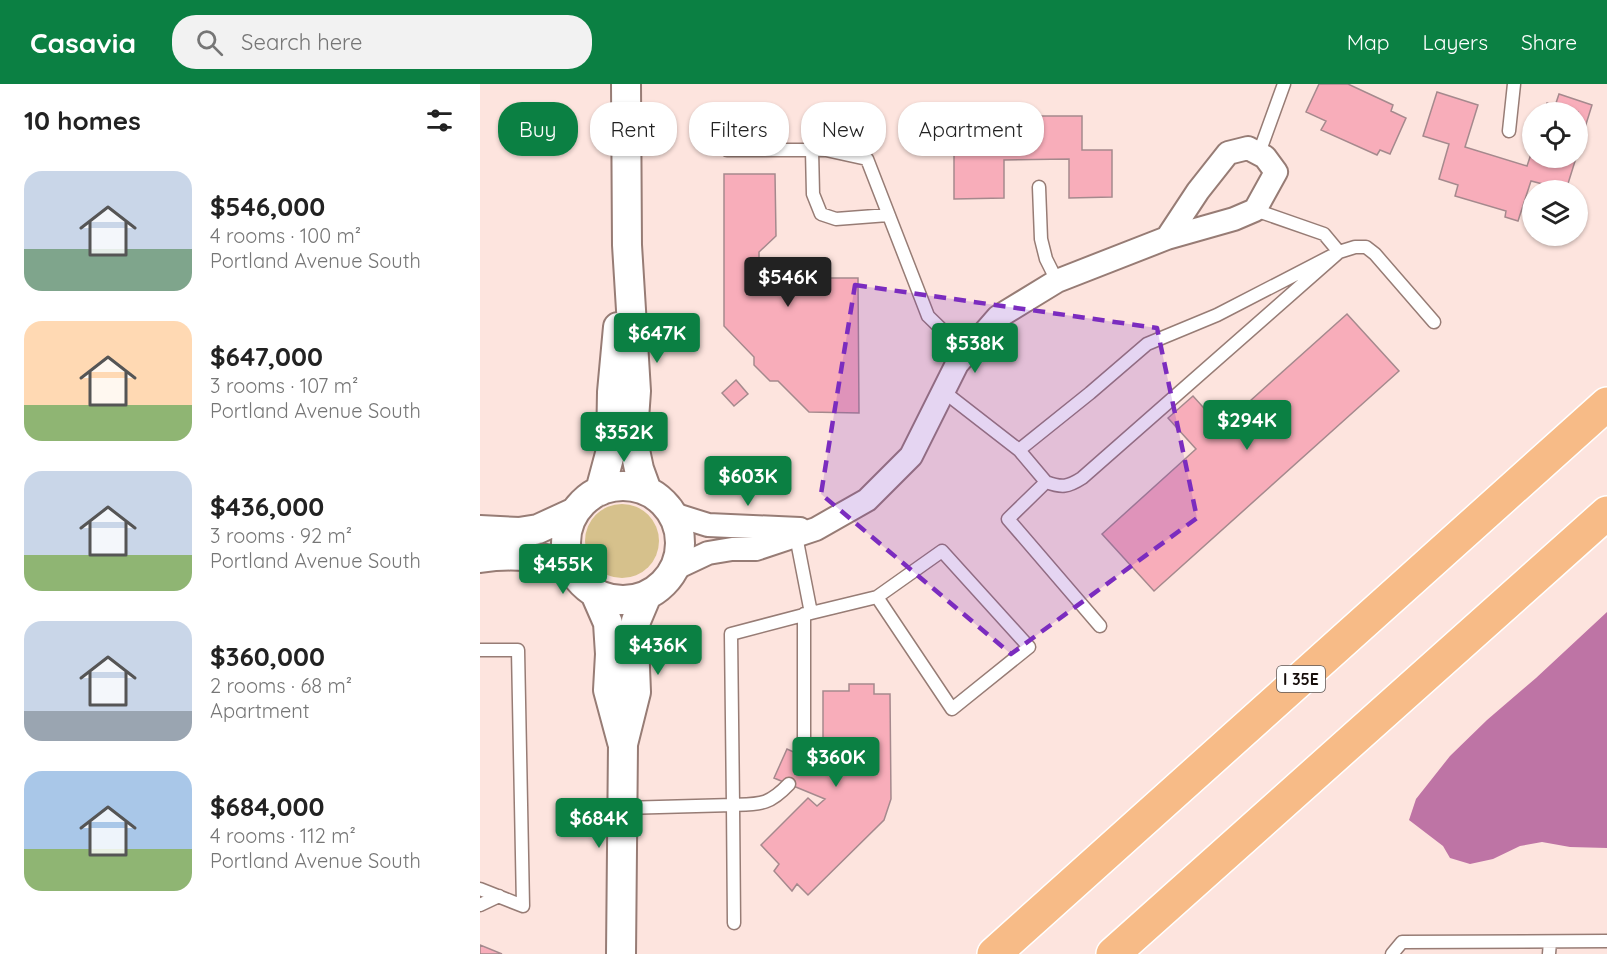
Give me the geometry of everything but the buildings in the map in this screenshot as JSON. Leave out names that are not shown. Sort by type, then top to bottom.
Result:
[{"type":"highway","name":"I 35E","points":[[994,954],[1607,404]]},
{"type":"highway","points":[[1113,954],[1607,513]]},
{"type":"street","points":[[626,84],[627,245],[636,391],[635,450],[647,491]]},
{"type":"street","points":[[674,569],[708,553],[732,549],[756,549],[806,532],[867,500],[911,456],[957,364],[998,317],[1057,281],[1167,238],[1234,219],[1255,210],[1275,172],[1265,157],[1248,148],[1228,153],[1198,191],[1167,238]]},
{"type":"street","points":[[600,490],[611,450],[612,392],[627,245]]},
{"type":"street","points":[[616,486],[632,486],[647,491],[657,497],[673,514],[678,528],[679,555],[674,569],[658,588],[646,595],[620,599],[606,597],[580,580],[571,565],[566,547],[568,529],[575,512],[586,499],[600,490],[616,486]]},
{"type":"street","points":[[480,530],[519,532],[538,529],[575,512]]},
{"type":"street","points":[[673,514],[708,525],[806,532]]},
{"type":"street","points":[[480,558],[518,554],[548,558],[571,565]]},
{"type":"street","points":[[594,591],[608,623],[610,654],[608,690],[623,744]]},
{"type":"street","points":[[621,954],[623,744],[636,692],[634,643],[636,621],[646,595]]},
{"type":"lane","points":[[1259,153],[1284,84]]},
{"type":"lane","points":[[1509,131],[1514,84]]},
{"type":"lane","points":[[812,156],[813,194],[821,214],[836,219],[888,215]]},
{"type":"lane","points":[[853,156],[867,159],[928,316],[966,353]]},
{"type":"lane","points":[[1039,187],[1041,239],[1046,259],[1057,281]]},
{"type":"lane","points":[[1255,210],[1324,234],[1339,252]]},
{"type":"lane","points":[[1018,450],[1147,344],[1217,315],[1339,252],[1355,247],[1366,247],[1375,254],[1434,322]]},
{"type":"lane","points":[[943,391],[1018,450],[1046,482],[1059,487],[1072,484],[1082,478],[1339,252]]},
{"type":"lane","points":[[1046,482],[1008,519],[1100,626]]},
{"type":"lane","points":[[804,756],[808,614],[806,532]]},
{"type":"lane","points":[[734,923],[731,634],[877,597],[942,551],[1029,647],[952,709],[877,597]]},
{"type":"lane","points":[[480,650],[518,650],[523,906],[480,889]]},
{"type":"lane","points":[[622,808],[761,804],[777,797],[789,784]]},
{"type":"lane","points":[[480,905],[499,896]]},
{"type":"lane","points":[[1392,954],[1402,942],[1550,948],[1607,941]]},
{"type":"highlighted area","points":[[855,285],[1157,328],[1197,518],[1011,654],[821,494]]},
{"type":"shaded area","points":[[622,504],[643,510],[653,520],[659,541],[653,562],[643,572],[622,578],[601,572],[591,562],[585,541],[591,520],[601,510]]},
{"type":"shaded area","points":[[1607,612],[1607,848],[1570,847],[1542,842],[1520,846],[1493,859],[1470,864],[1450,858],[1443,846],[1409,820],[1416,799],[1450,756]]}]
